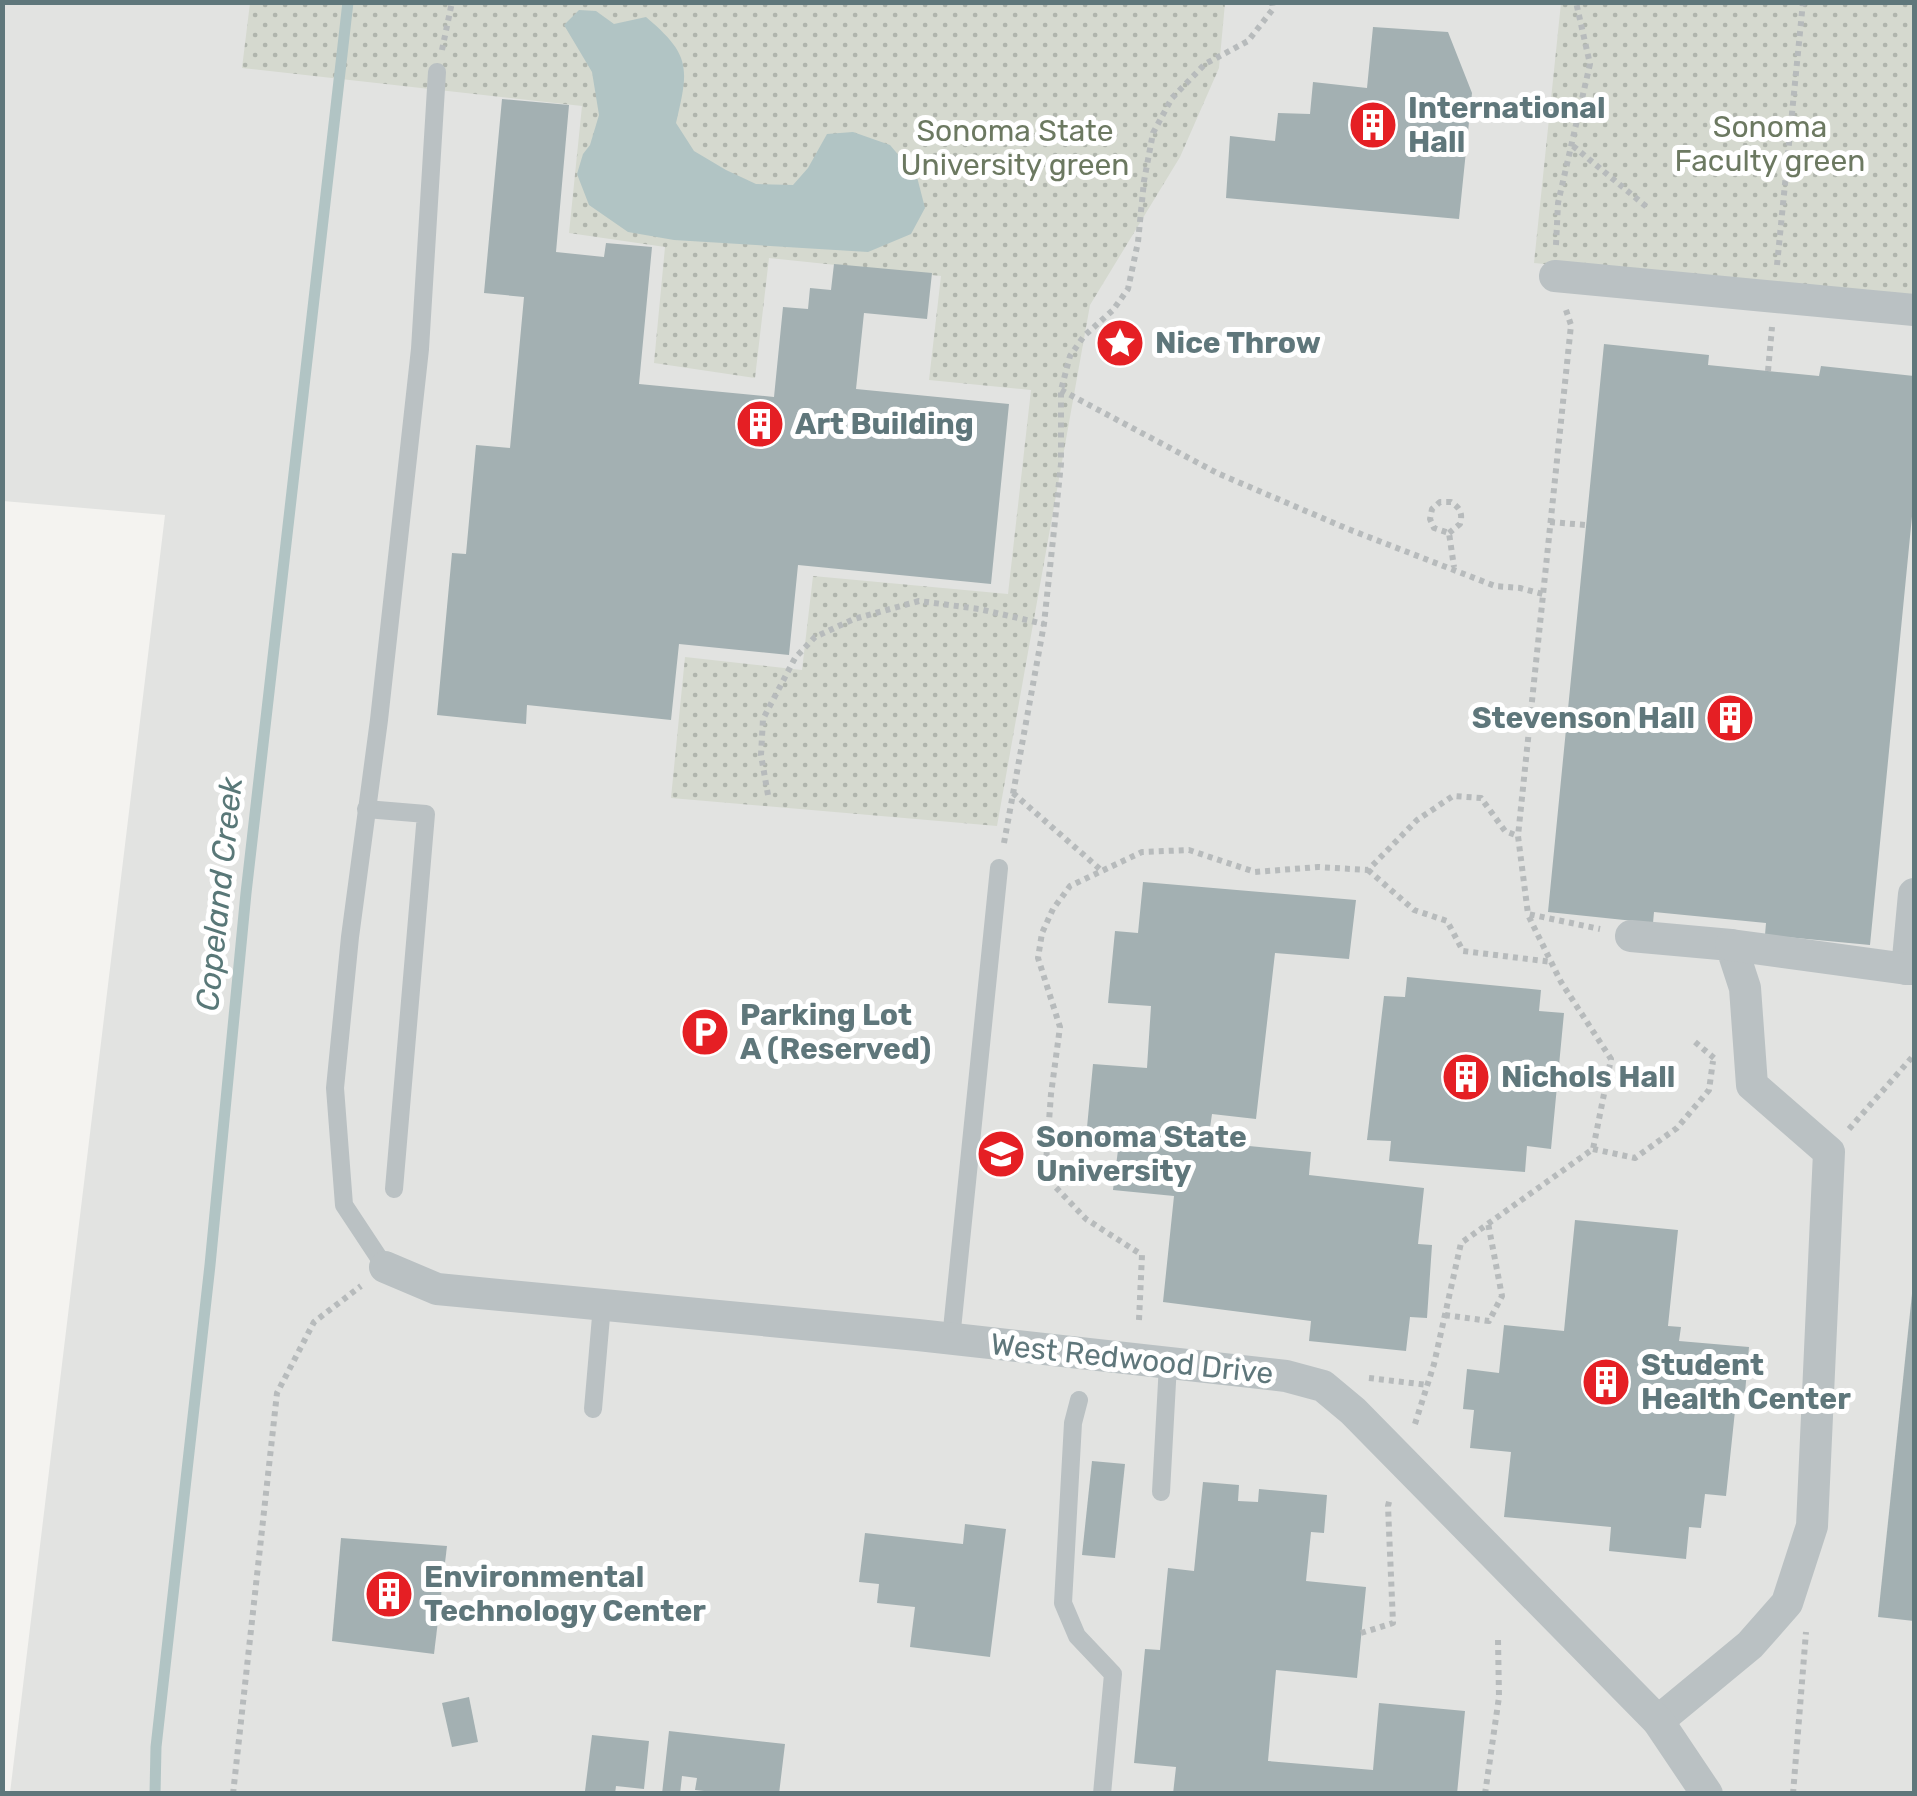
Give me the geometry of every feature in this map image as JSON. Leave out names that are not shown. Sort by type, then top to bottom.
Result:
[{"type":"street","points":[[1554,276],[1914,310]]},
{"type":"street","points":[[1631,936],[1911,969],[1914,894]]},
{"type":"street","points":[[1658,1721],[1750,1645],[1788,1603],[1812,1526],[1829,1152],[1752,1084],[1745,988],[1731,945]]},
{"type":"street","name":"West Redwood Drive","points":[[386,1267],[438,1289],[951,1339],[1286,1376],[1323,1386],[1658,1721],[1706,1794]]},
{"type":"lane","points":[[386,1267],[344,1205],[335,1088],[420,350],[437,72]]},
{"type":"lane","points":[[366,809],[426,814],[394,1189]]},
{"type":"lane","points":[[951,1339],[999,868]]},
{"type":"lane","points":[[593,1409],[602,1305]]},
{"type":"lane","points":[[1161,1492],[1168,1364]]},
{"type":"lane","points":[[1079,1400],[1073,1423],[1062,1603],[1077,1636],[1112,1674],[1102,1794]]},
{"type":"path","points":[[437,72],[452,2]]},
{"type":"path","points":[[999,868],[1044,624],[1061,464],[1061,390],[1070,356],[1128,289],[1153,133],[1172,98],[1204,64],[1248,41],[1273,9],[1272,2]]},
{"type":"path","points":[[1361,1634],[1393,1623],[1388,1506],[1428,1385],[1461,1243],[1593,1149],[1611,1058],[1561,982],[1528,914],[1518,836],[1571,325],[1554,276],[1558,203],[1590,64],[1576,2]]},
{"type":"path","points":[[1774,298],[1803,2]]},
{"type":"path","points":[[1572,146],[1648,208]]},
{"type":"path","points":[[1061,390],[1217,472],[1348,529],[1496,586],[1544,594]]},
{"type":"path","points":[[1440,502],[1450,502],[1461,514],[1460,524],[1448,533],[1438,531],[1432,524],[1432,509],[1440,502]]},
{"type":"path","points":[[1550,522],[1586,525]]},
{"type":"path","points":[[1448,533],[1454,568]]},
{"type":"path","points":[[768,796],[761,755],[764,719],[794,658],[814,638],[854,619],[919,601],[1044,624]]},
{"type":"path","points":[[1013,793],[1101,870]]},
{"type":"path","points":[[1368,870],[1416,820],[1453,796],[1480,798],[1505,830],[1518,836]]},
{"type":"path","points":[[1138,1320],[1142,1256],[1086,1219],[1045,1176],[1060,1028],[1038,958],[1042,933],[1053,908],[1070,886],[1142,852],[1188,850],[1256,872],[1368,870],[1414,910],[1447,921],[1463,951],[1552,962]]},
{"type":"path","points":[[1528,914],[1631,936]]},
{"type":"path","points":[[1028,944],[1040,946]]},
{"type":"path","points":[[1694,1042],[1714,1058]]},
{"type":"path","points":[[1714,1058],[1749,1047]]},
{"type":"path","points":[[1829,1152],[1914,1055]]},
{"type":"path","points":[[1593,1149],[1635,1158],[1678,1128],[1709,1090],[1714,1058]]},
{"type":"path","points":[[1445,1316],[1489,1320],[1502,1296],[1488,1223]]},
{"type":"path","points":[[233,1794],[277,1393],[314,1322],[386,1267]]},
{"type":"path","points":[[1358,1377],[1428,1385]]},
{"type":"path","points":[[1793,1794],[1807,1626]]},
{"type":"path","points":[[1485,1794],[1498,1697],[1498,1638]]},
{"type":"shaded area","name":"Sonoma State University","points":[[2,3],[1914,3],[1914,1793],[10,1793],[165,515],[3,501]]},
{"type":"shaded area","points":[[579,10],[596,11],[614,24],[646,17],[661,30],[683,64],[676,123],[694,151],[756,184],[793,185],[808,168],[827,134],[853,132],[890,145],[917,177],[925,208],[911,234],[868,252],[674,240],[628,232],[589,205],[577,174],[599,115],[592,72],[564,25]]},
{"type":"green space","name":"Sonoma State University green","points":[[250,3],[1225,3],[1219,68],[1180,157],[1090,305],[997,826],[671,798],[685,657],[802,670],[813,576],[1008,594],[1031,390],[929,380],[941,276],[769,258],[755,378],[654,363],[665,247],[569,233],[582,106],[242,68]]},
{"type":"green space","name":"Sonoma Faculty green","points":[[1561,3],[1914,3],[1914,301],[1534,263]]},
{"type":"building","name":"International Hall","points":[[1373,27],[1448,32],[1472,93],[1459,219],[1226,198],[1230,136],[1275,141],[1278,113],[1310,114],[1313,82],[1367,88]]},
{"type":"building","name":"Art Building","points":[[502,99],[569,105],[556,252],[604,257],[606,243],[652,247],[639,384],[774,397],[783,307],[808,309],[810,288],[831,290],[834,264],[932,273],[927,319],[864,313],[856,389],[1009,404],[991,584],[798,565],[789,655],[679,644],[671,720],[527,705],[526,724],[437,715],[452,553],[466,554],[476,445],[510,448],[524,297],[484,293]]},
{"type":"building","name":"Stevenson Hall","points":[[1604,344],[1709,355],[1708,365],[1819,376],[1821,366],[1914,376],[1914,496],[1870,945],[1765,935],[1766,923],[1654,912],[1653,923],[1548,912]]},
{"type":"building","points":[[1143,882],[1356,900],[1349,959],[1275,953],[1256,1119],[1212,1114],[1208,1142],[1311,1152],[1309,1175],[1424,1188],[1418,1244],[1432,1245],[1427,1318],[1410,1317],[1406,1351],[1309,1341],[1311,1321],[1163,1302],[1174,1196],[1113,1190],[1119,1142],[1086,1138],[1093,1064],[1147,1068],[1151,1006],[1108,1003],[1115,931],[1138,933]]},
{"type":"building","name":"Nichols Hall","points":[[1407,977],[1541,990],[1539,1011],[1564,1013],[1551,1149],[1527,1146],[1525,1172],[1389,1161],[1391,1141],[1367,1140],[1384,996],[1405,997]]},
{"type":"building","name":"Student Health Center","points":[[1575,1220],[1678,1230],[1668,1326],[1681,1327],[1679,1341],[1749,1347],[1745,1393],[1737,1392],[1726,1496],[1705,1494],[1701,1528],[1689,1527],[1686,1559],[1609,1551],[1611,1527],[1504,1517],[1511,1452],[1470,1448],[1474,1410],[1463,1409],[1467,1369],[1499,1373],[1504,1325],[1564,1331]]},
{"type":"building","points":[[1914,1294],[1914,1621],[1878,1617]]},
{"type":"building","points":[[1092,1461],[1125,1464],[1115,1558],[1082,1555]]},
{"type":"building","points":[[1203,1482],[1239,1485],[1238,1501],[1258,1502],[1259,1489],[1327,1495],[1324,1533],[1311,1532],[1306,1581],[1366,1587],[1357,1678],[1276,1670],[1268,1761],[1373,1770],[1379,1703],[1465,1711],[1457,1794],[1173,1794],[1176,1767],[1134,1763],[1145,1649],[1160,1650],[1168,1568],[1194,1571]]},
{"type":"building","points":[[965,1524],[1006,1529],[990,1657],[910,1647],[915,1607],[877,1603],[879,1584],[859,1582],[865,1533],[963,1544]]},
{"type":"building","name":"Environmental Technology Center","points":[[341,1538],[447,1546],[434,1654],[332,1641]]},
{"type":"building","points":[[469,1697],[478,1742],[452,1747],[442,1703]]},
{"type":"building","points":[[669,1731],[785,1744],[779,1794],[695,1790],[697,1778],[682,1776],[680,1794],[662,1794]]},
{"type":"building","points":[[592,1735],[649,1741],[644,1789],[616,1786],[615,1794],[585,1791]]},
{"type":"waterway","name":"Copeland Creek","points":[[155,1794],[156,1747],[210,1265],[246,893],[348,2]]},
{"type":"place","name":"International Hall","points":[[1373,125]]},
{"type":"place","name":"Nice Throw","points":[[1120,343]]},
{"type":"place","name":"Art Building","points":[[760,424]]},
{"type":"place","name":"Stevenson Hall","points":[[1730,718]]},
{"type":"place","name":"Parking Lot A (Reserved)","points":[[705,1032]]},
{"type":"place","name":"Nichols Hall","points":[[1466,1077]]},
{"type":"place","name":"Sonoma State University","points":[[1001,1154]]},
{"type":"place","name":"Student Health Center","points":[[1606,1382]]},
{"type":"place","name":"Environmental Technology Center","points":[[389,1594]]}]
